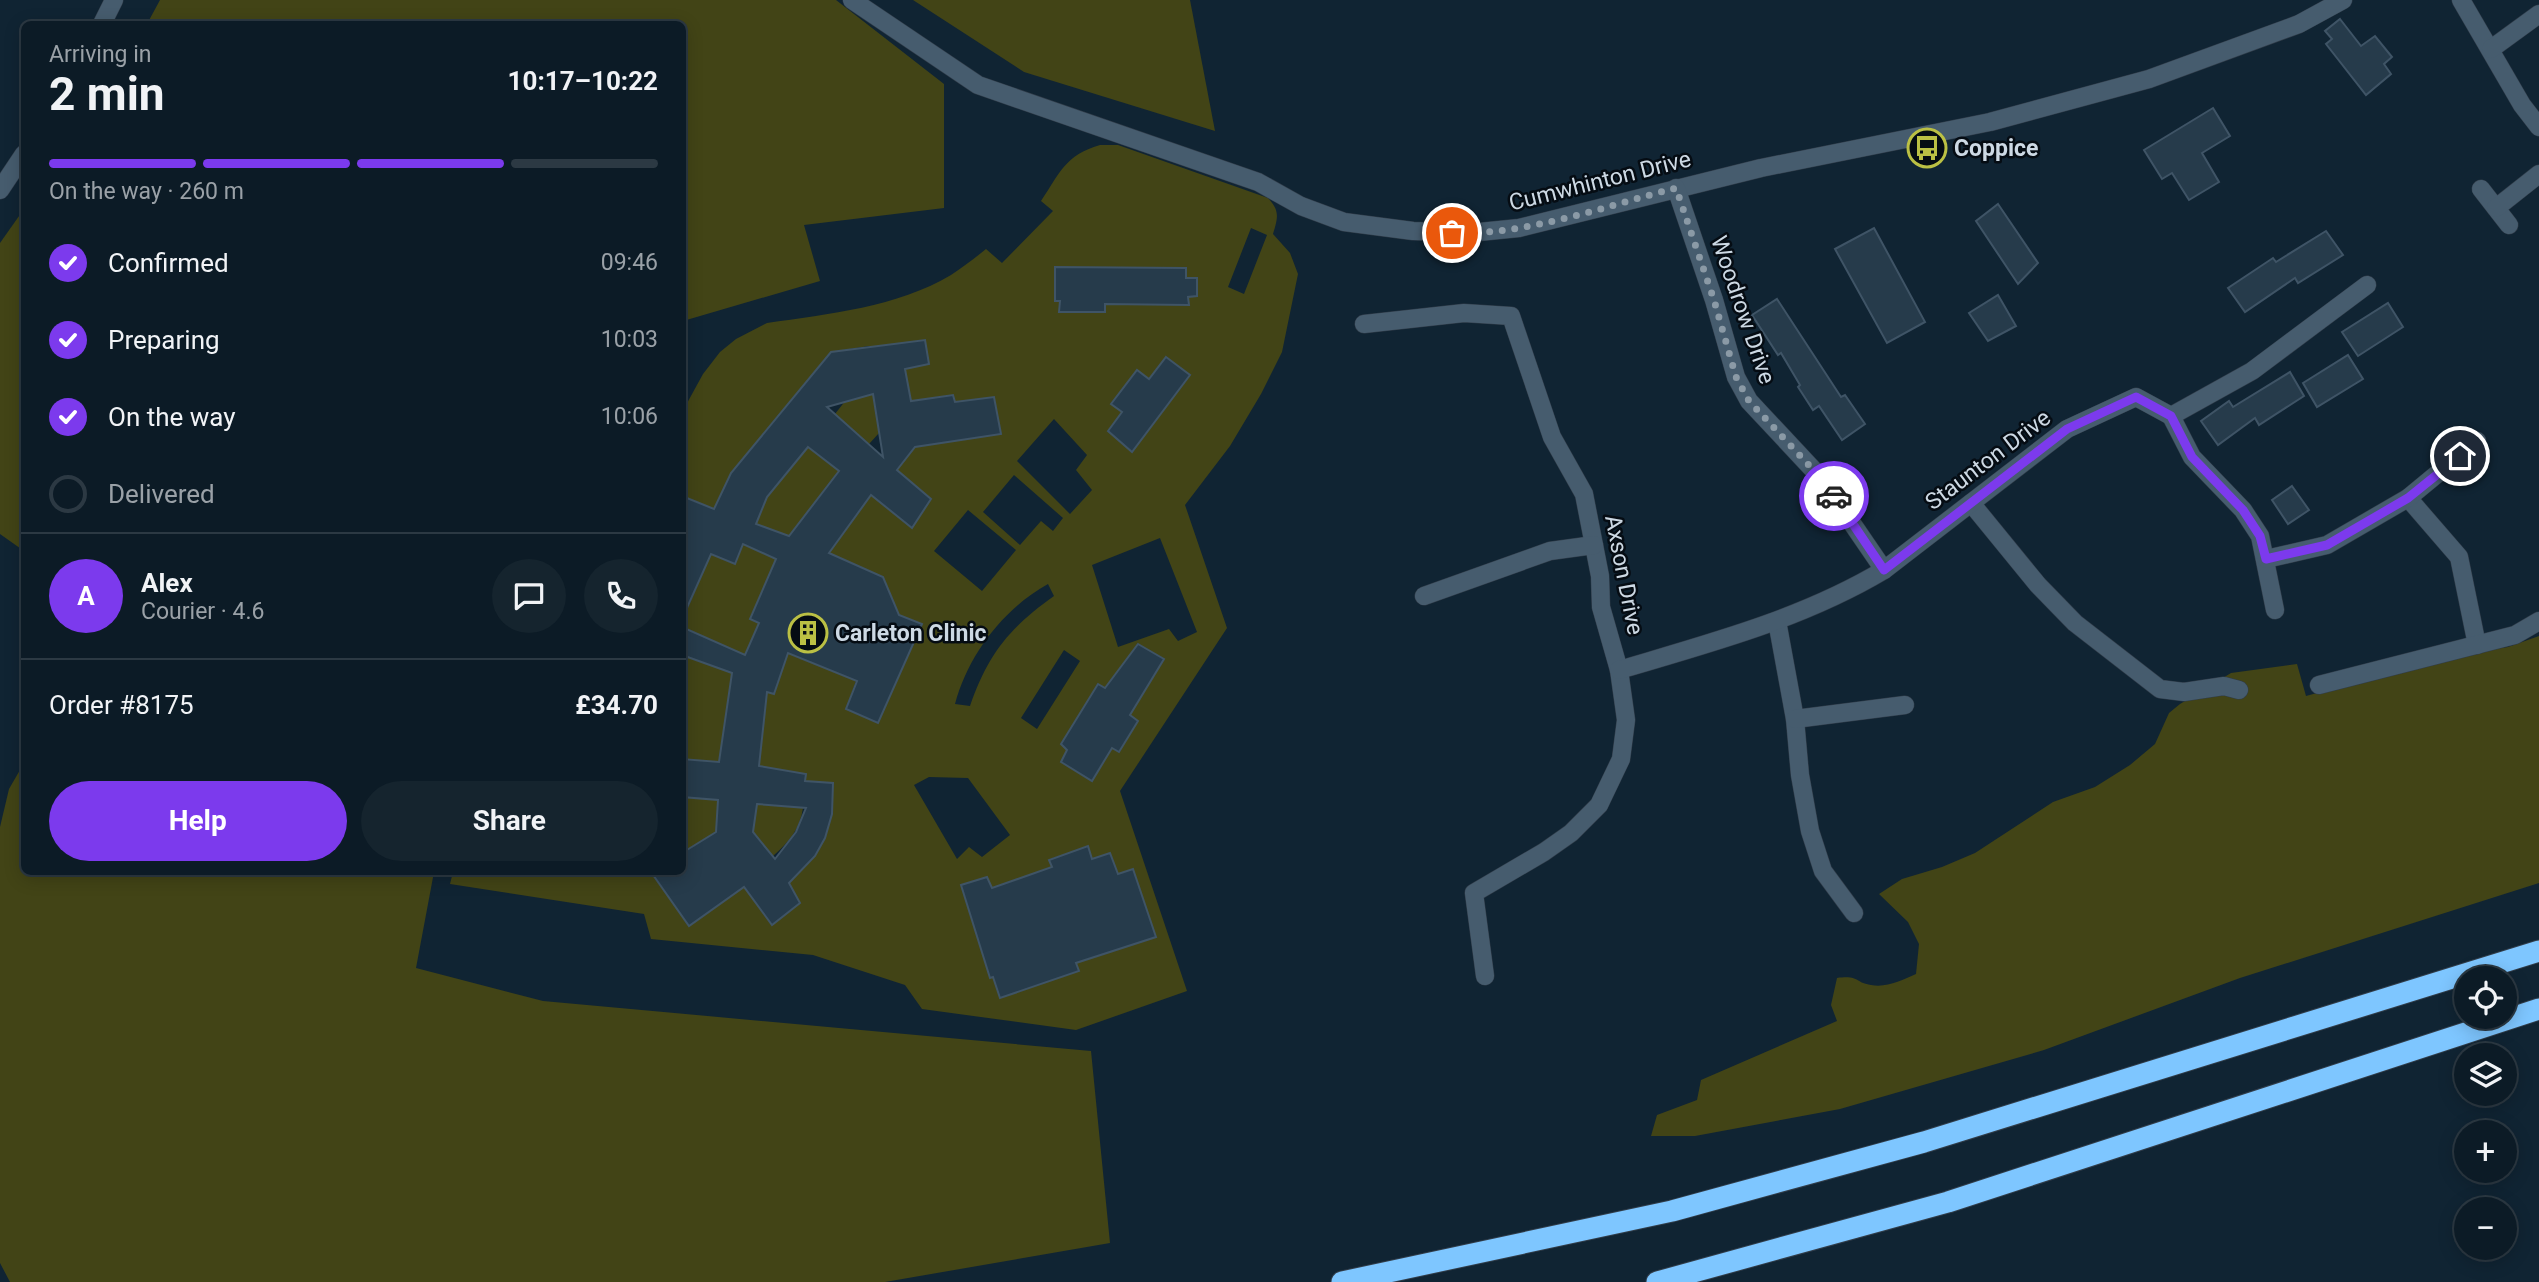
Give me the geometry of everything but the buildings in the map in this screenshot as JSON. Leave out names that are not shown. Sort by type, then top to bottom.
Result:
[{"type":"highway","points":[[1342,1282],[1672,1211],[1924,1142],[2539,951]]},
{"type":"highway","points":[[1657,1282],[1948,1202],[2539,1009]]},
{"type":"street","points":[[104,21],[114,0]]},
{"type":"street","name":"Cumwhinton Drive","points":[[852,0],[978,85],[1258,182],[1301,206],[1344,222],[1413,231],[1469,233],[1520,228],[1833,152],[1990,122],[2149,79],[2299,24],[2343,0]]},
{"type":"street","points":[[2461,0],[2522,105],[2539,127]]},
{"type":"street","points":[[2491,49],[2539,14]]},
{"type":"street","points":[[0,190],[21,158]]},
{"type":"street","points":[[2496,208],[2539,174]]},
{"type":"street","name":"Woodrow Drive","points":[[1676,188],[1714,300],[1736,377],[1749,401],[1821,478],[1884,570]]},
{"type":"street","points":[[2481,189],[2509,225]]},
{"type":"street","points":[[2276,610],[2260,536],[2243,510],[2192,457],[2171,416],[2252,371],[2367,285]]},
{"type":"street","name":"Axson Drive","points":[[1364,324],[1464,313],[1511,316],[1552,436],[1584,494],[1600,576],[1601,607],[1619,670],[1626,720],[1621,760],[1599,804],[1571,833],[1553,846],[1474,893],[1485,976]]},
{"type":"street","name":"Staunton Drive","points":[[1619,670],[1777,621],[1855,587],[1884,570],[2067,429],[2136,397],[2171,416]]},
{"type":"street","points":[[2266,559],[2327,545],[2408,498],[2477,442]]},
{"type":"street","points":[[2408,498],[2459,557],[2477,645]]},
{"type":"street","points":[[1971,503],[2038,585],[2075,624],[2160,689],[2185,692],[2224,686],[2239,690]]},
{"type":"street","points":[[1424,596],[1550,551],[1594,545]]},
{"type":"street","points":[[1777,621],[1795,719],[1800,775],[1814,844],[1823,871],[1854,913]]},
{"type":"street","points":[[2319,685],[2515,635],[2539,621]]},
{"type":"street","points":[[1795,719],[1905,705]]},
{"type":"shaded area","points":[[160,0],[836,0],[944,84],[944,208],[804,225],[820,281],[686,320],[686,21],[149,21]]},
{"type":"shaded area","points":[[913,0],[1190,0],[1215,131],[1024,72]]},
{"type":"shaded area","points":[[1100,145],[1118,145],[1268,198],[1277,215],[1273,234],[1290,253],[1298,274],[1282,352],[1230,446],[1185,505],[1227,628],[1120,791],[1187,991],[1076,1030],[922,1009],[905,985],[813,955],[651,939],[644,914],[450,884],[452,875],[653,875],[689,926],[720,904],[721,855],[772,925],[800,903],[789,883],[810,861],[823,839],[831,814],[833,784],[805,781],[805,774],[759,766],[767,692],[774,694],[785,652],[856,681],[846,709],[878,723],[922,624],[889,611],[895,605],[880,576],[829,553],[871,495],[912,528],[931,499],[897,470],[915,447],[1000,434],[955,402],[952,395],[937,397],[938,405],[912,409],[905,369],[929,364],[869,346],[831,352],[732,473],[714,509],[686,497],[686,405],[703,374],[720,352],[736,339],[767,323],[862,308],[908,295],[951,275],[986,249],[1002,263],[1053,211],[1041,201],[1064,166],[1079,154]],"holes":[[[1251,228],[1267,235],[1244,294],[1228,287]],[[1056,267],[1186,268],[1186,278],[1197,278],[1197,295],[1188,297],[1188,305],[1105,304],[1105,312],[1060,312]],[[1137,370],[1149,379],[1189,375],[1132,452],[1108,431],[1122,412],[1112,404]],[[1054,419],[1087,455],[1076,470],[1092,490],[1070,514],[1017,461]],[[1014,475],[1063,518],[1053,531],[1041,521],[1020,545],[983,512]],[[968,510],[1016,550],[982,591],[934,551]],[[1160,538],[1197,632],[1178,641],[1169,629],[1118,647],[1092,565]],[[1048,584],[1054,596],[1024,619],[1002,643],[984,671],[970,706],[955,704],[978,651],[1002,620]],[[1138,644],[1164,660],[1130,715],[1138,721],[1119,752],[1112,748],[1091,781],[1061,762],[1067,750],[1061,744],[1098,684],[1105,688]],[[1064,650],[1080,661],[1037,729],[1021,718]],[[929,777],[968,778],[1010,835],[982,857],[969,847],[957,859],[914,785]],[[1088,847],[1092,859],[1110,853],[1118,874],[1133,869],[1155,937],[1076,963],[1079,971],[1001,998],[993,977],[990,978],[961,885],[987,877],[994,894],[1021,878],[1052,867],[1050,859]]]},
{"type":"shaded area","points":[[21,213],[21,549],[0,534],[0,243]]},
{"type":"shaded area","points":[[853,391],[873,394],[890,421],[869,444],[835,414]]},
{"type":"shaded area","points":[[808,447],[839,471],[789,536],[756,524],[767,497]]},
{"type":"shaded area","points":[[743,544],[782,561],[764,587],[750,618],[759,623],[745,655],[686,628],[686,612],[711,554],[734,564]]},
{"type":"shaded area","points":[[2539,636],[2539,883],[2240,978],[2044,1050],[1840,1109],[1695,1136],[1651,1136],[1657,1115],[1697,1100],[1701,1080],[1837,1021],[1831,1005],[1837,978],[1854,978],[1877,986],[1894,983],[1916,974],[1919,944],[1908,922],[1879,894],[1902,879],[1942,867],[1975,853],[2053,802],[2095,787],[2130,765],[2155,744],[2169,713],[2231,673],[2297,664],[2306,696],[2451,656],[2508,647]]},
{"type":"shaded area","points":[[686,655],[732,673],[719,762],[686,759]]},
{"type":"shaded area","points":[[21,768],[21,875],[433,875],[416,968],[543,1001],[1091,1051],[1110,1243],[885,1282],[10,1282],[0,1263],[0,827],[9,789]]},
{"type":"shaded area","points":[[686,797],[718,800],[716,832],[686,851]]},
{"type":"shaded area","points":[[757,804],[803,808],[793,835],[773,856],[753,832]]},
{"type":"way so far","points":[[1452,233],[1520,228],[1676,188],[1714,300],[1736,377],[1749,401],[1821,478],[1834,496]]},
{"type":"place","name":"Coppice","points":[[1927,148]]},
{"type":"place","name":"Carleton Clinic","points":[[808,633]]},
{"type":"route","points":[[1834,496],[1884,570],[2067,429],[2136,397],[2171,416],[2192,457],[2243,510],[2260,536],[2266,559],[2327,545],[2408,498],[2460,456]]}]
